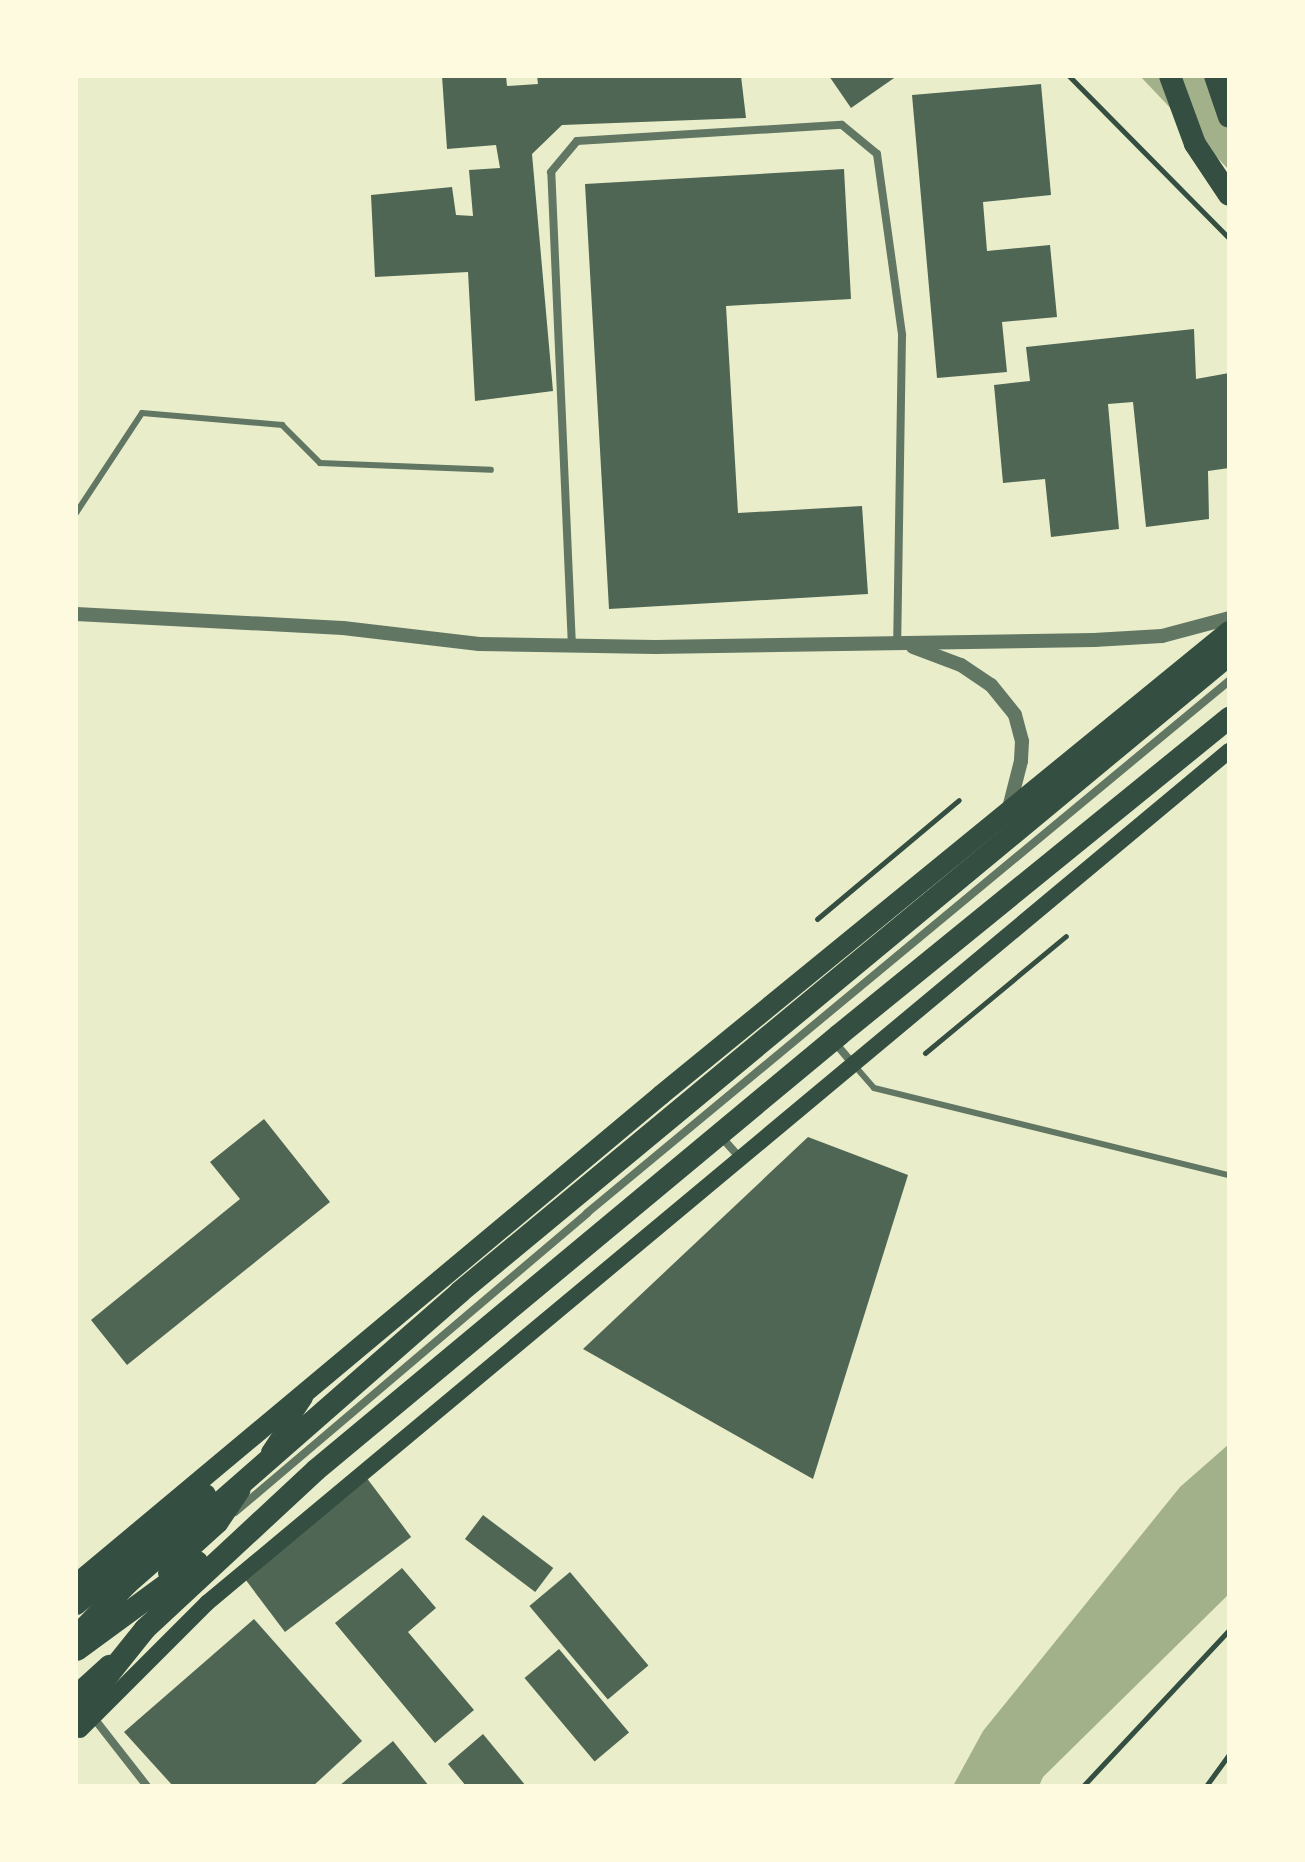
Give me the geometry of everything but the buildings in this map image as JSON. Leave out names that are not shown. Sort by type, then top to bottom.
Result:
[{"type":"highway","points":[[1170,76],[1195,144],[1229,195]]},
{"type":"highway","points":[[1215,76],[1229,117]]},
{"type":"highway","points":[[76,1604],[177,1518],[460,1292],[1229,655]]},
{"type":"highway","points":[[76,1654],[316,1470],[827,1045],[1229,721]]},
{"type":"highway","points":[[76,1637],[150,1563],[460,1292]]},
{"type":"highway","points":[[84,1721],[101,1684],[145,1629],[316,1470]]},
{"type":"main road","points":[[76,1584],[661,1095],[1229,631]]},
{"type":"main road","points":[[76,1695],[320,1474],[1229,721]]},
{"type":"main road","points":[[76,1734],[84,1721],[207,1603],[1229,751]]},
{"type":"main road","points":[[76,1654],[220,1524],[310,1390]]},
{"type":"street","points":[[572,647],[551,172],[577,141],[842,125],[877,154],[902,335],[897,642]]},
{"type":"street","points":[[76,614],[343,628],[479,644],[572,647],[1162,636],[1229,618]]},
{"type":"street","points":[[897,642],[961,665],[991,685],[1015,715],[1022,741],[1021,761],[1009,808],[1034,841]]},
{"type":"street","points":[[220,1524],[689,1129],[1229,681]]},
{"type":"street","points":[[783,995],[808,1030]]},
{"type":"street","points":[[837,1045],[852,1063]]},
{"type":"street","points":[[661,1095],[689,1129]]},
{"type":"street","points":[[724,1140],[740,1158]]},
{"type":"street","points":[[84,1721],[147,1786]]},
{"type":"lane","points":[[76,513],[142,413],[282,425],[320,463],[491,470]]},
{"type":"lane","points":[[852,1063],[874,1088],[1229,1175]]},
{"type":"path","points":[[1069,76],[1229,238]]},
{"type":"path","points":[[817,919],[959,800]]},
{"type":"path","points":[[925,1053],[1066,936]]},
{"type":"path","points":[[1083,1786],[1229,1630]]},
{"type":"path","points":[[1206,1786],[1229,1754]]},
{"type":"shaded area","points":[[1140,76],[1229,76],[1229,170]]},
{"type":"shaded area","points":[[1229,1444],[1229,1594],[1043,1777],[1039,1786],[953,1786],[983,1731],[1180,1487]]}]
